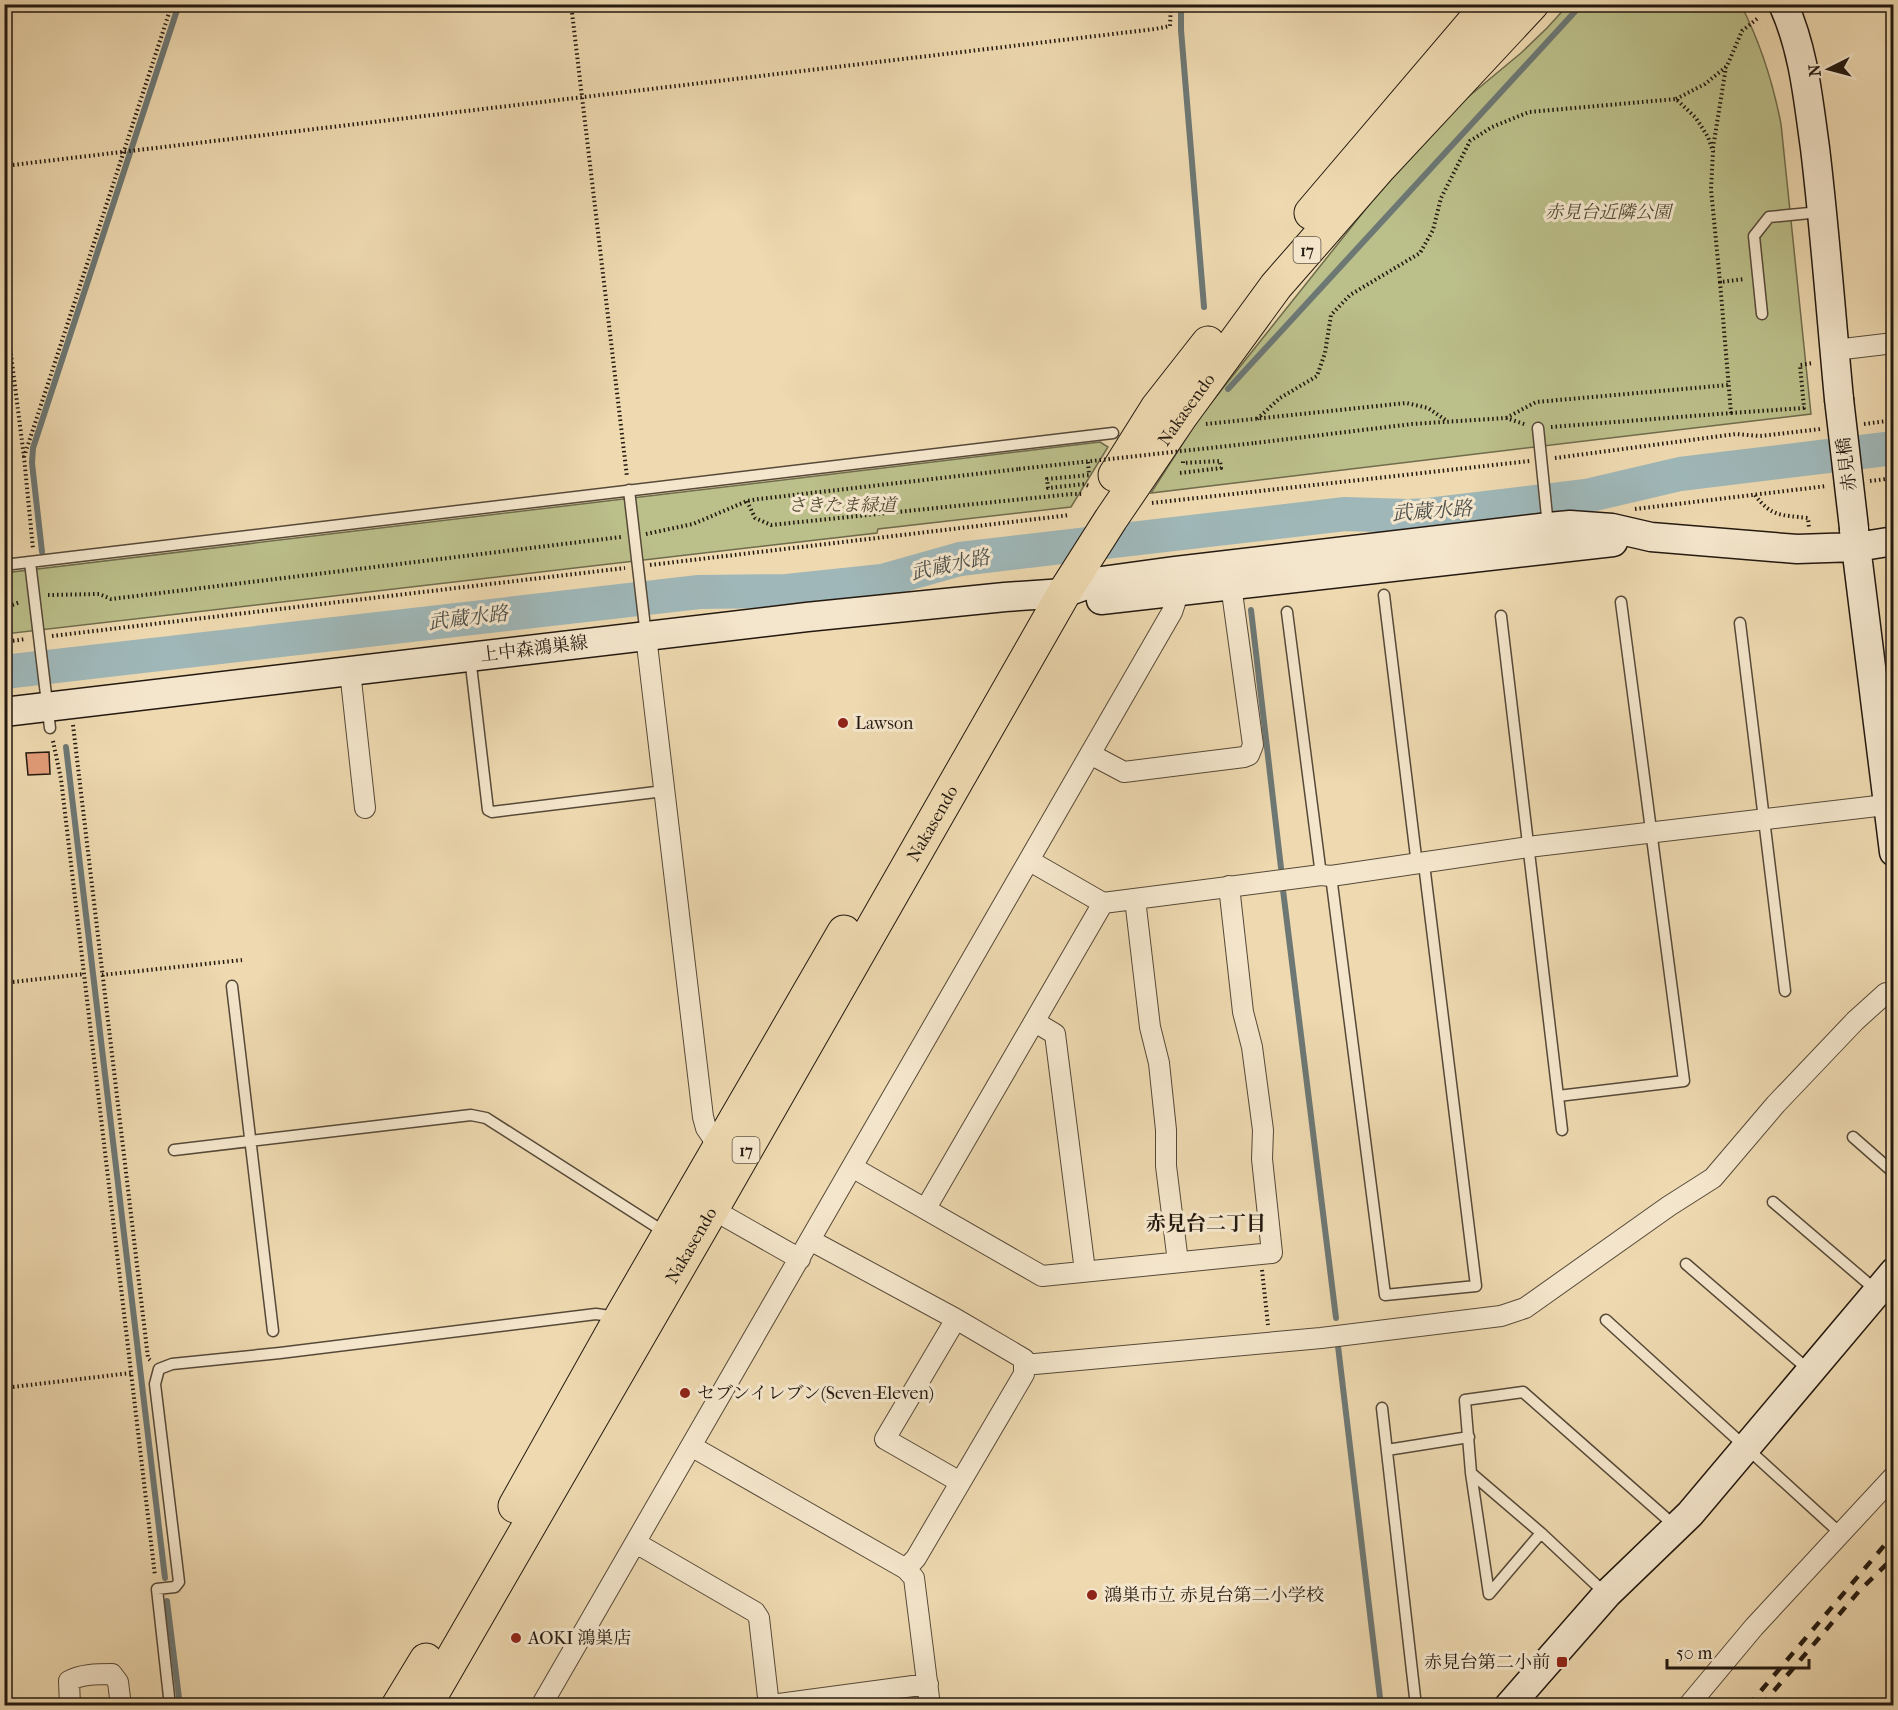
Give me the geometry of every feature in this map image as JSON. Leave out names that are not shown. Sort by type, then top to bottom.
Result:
[{"type":"highway","name":"Nakasendo","points":[[425,1706],[712,1209],[1058,583],[1087,512],[1157,408],[1259,276],[1361,152],[1489,4]]},
{"type":"highway","name":"Nakasendo","points":[[1087,512],[1181,416],[1276,286],[1380,167],[1532,4]]},
{"type":"highway","name":"Nakasendo","points":[[398,1706],[454,1614],[621,1317],[967,721],[1058,583]]},
{"type":"street","name":"赤見橋","points":[[1783,4],[1792,24],[1802,59],[1823,212],[1824,357],[1839,399],[1891,804],[1893,852]]},
{"type":"street","points":[[1824,357],[1893,343]]},
{"type":"street","points":[[1175,582],[1231,585],[1311,578],[1570,525],[1612,528],[1651,537],[1797,549],[1856,537],[1893,541]]},
{"type":"street","points":[[1175,582],[1549,529]]},
{"type":"street","points":[[550,1702],[691,1446],[1172,612],[1175,582]]},
{"type":"street","name":"上中森鴻巣線","points":[[4,712],[47,709],[470,657],[645,628],[807,617],[1058,583],[1175,582]]},
{"type":"street","points":[[1090,754],[1124,772],[1244,758],[1249,755],[1253,745],[1231,585]]},
{"type":"street","points":[[645,628],[703,1117],[710,1137],[719,1147]]},
{"type":"street","points":[[350,671],[365,808]]},
{"type":"street","points":[[1030,861],[1103,903],[1421,864],[1528,847],[1891,804]]},
{"type":"street","points":[[852,1167],[1042,1276],[1272,1253],[1262,1159],[1263,1130],[1252,1047],[1244,1012],[1229,886]]},
{"type":"street","points":[[1135,899],[1150,1027],[1159,1063],[1166,1130],[1166,1166],[1178,1262]]},
{"type":"street","points":[[926,1208],[1103,903]]},
{"type":"street","points":[[1024,1365],[1322,1338],[1501,1316],[1525,1308],[1669,1206],[1713,1178],[1776,1104],[1855,1021],[1886,993]]},
{"type":"street","points":[[1035,1022],[1054,1034],[1085,1271]]},
{"type":"street","points":[[712,1209],[800,1259]]},
{"type":"street","points":[[810,1240],[956,1319],[1023,1359],[1024,1374],[916,1558],[906,1569]]},
{"type":"street","points":[[1509,1706],[1607,1594],[1678,1528],[1885,1282]]},
{"type":"street","points":[[956,1319],[885,1439],[960,1482]]},
{"type":"street","points":[[691,1446],[906,1569],[914,1578],[930,1706]]},
{"type":"street","points":[[1688,1706],[1754,1627],[1893,1476]]},
{"type":"street","points":[[636,1543],[755,1612],[759,1618],[769,1705]]},
{"type":"street","points":[[70,1706],[69,1681],[76,1677],[105,1674],[112,1674],[117,1678],[121,1706]]},
{"type":"street","points":[[764,1706],[928,1684]]},
{"type":"lane","points":[[1762,315],[1754,236],[1769,217],[1823,212]]},
{"type":"lane","points":[[1538,428],[1549,529]]},
{"type":"lane","points":[[4,565],[1113,433]]},
{"type":"lane","points":[[628,490],[645,628]]},
{"type":"lane","points":[[30,562],[47,709]]},
{"type":"lane","points":[[1287,612],[1385,1295],[1476,1286],[1384,595]]},
{"type":"lane","points":[[1558,1096],[1684,1081],[1621,602]]},
{"type":"lane","points":[[1501,616],[1562,1130]]},
{"type":"lane","points":[[1740,623],[1785,991]]},
{"type":"lane","points":[[470,657],[488,810],[492,812],[664,791]]},
{"type":"lane","points":[[232,986],[273,1330]]},
{"type":"lane","points":[[174,1150],[471,1115],[486,1118],[669,1235]]},
{"type":"lane","points":[[1853,1137],[1893,1173]]},
{"type":"lane","points":[[1773,1202],[1885,1282]]},
{"type":"lane","points":[[1686,1264],[1810,1371]]},
{"type":"lane","points":[[170,1706],[157,1589],[175,1587],[179,1582],[155,1384],[159,1369],[172,1364],[596,1314],[621,1317]]},
{"type":"lane","points":[[1606,1320],[1840,1533]]},
{"type":"lane","points":[[1541,1533],[1489,1594],[1471,1473],[1465,1400],[1523,1392],[1678,1528]]},
{"type":"lane","points":[[1382,1408],[1416,1706]]},
{"type":"lane","points":[[1387,1450],[1469,1437]]},
{"type":"lane","points":[[1471,1473],[1607,1594]]},
{"type":"path","points":[[24,458],[172,4]]},
{"type":"path","points":[[571,4],[628,490]]},
{"type":"path","points":[[4,166],[1155,29],[1170,26],[1171,4]]},
{"type":"path","points":[[1731,413],[1711,189],[1713,152],[1726,66],[1742,31],[1758,18]]},
{"type":"path","points":[[1257,419],[1280,398],[1317,376],[1325,353],[1331,315],[1350,295],[1420,253],[1433,230],[1441,198],[1470,141],[1492,127],[1529,112],[1676,99],[1705,84],[1726,66]]},
{"type":"path","points":[[1676,99],[1696,118],[1708,137],[1713,152]]},
{"type":"path","points":[[1720,282],[1758,278]]},
{"type":"path","points":[[4,300],[24,458],[33,549],[30,562]]},
{"type":"path","points":[[641,534],[693,524],[747,501],[1448,422],[1506,418],[1538,428],[1804,408],[1800,365],[1824,357]]},
{"type":"path","points":[[1506,418],[1536,402],[1728,385]]},
{"type":"path","points":[[1201,424],[1406,403],[1428,408],[1448,422]]},
{"type":"path","points":[[1860,424],[1893,420]]},
{"type":"path","points":[[1149,504],[1541,464],[1736,434],[1760,436],[1827,428]]},
{"type":"path","points":[[1180,473],[1221,468],[1220,461],[1183,463],[1182,451]]},
{"type":"path","points":[[1088,462],[1089,475],[1047,479],[1048,488],[1084,484],[1089,486]]},
{"type":"path","points":[[1866,481],[1893,478]]},
{"type":"path","points":[[1632,509],[1833,485]]},
{"type":"path","points":[[747,501],[755,518],[771,525],[1072,494],[1087,512]]},
{"type":"path","points":[[1755,495],[1765,509],[1782,515],[1808,518],[1810,535]]},
{"type":"path","points":[[645,566],[1087,512]]},
{"type":"path","points":[[4,608],[35,596],[99,594],[111,599],[626,536]]},
{"type":"path","points":[[4,642],[40,642],[631,568]]},
{"type":"path","points":[[47,709],[62,778],[157,1589]]},
{"type":"path","points":[[74,729],[148,1358],[159,1369]]},
{"type":"path","points":[[102,975],[242,960]]},
{"type":"path","points":[[4,983],[84,974]]},
{"type":"path","points":[[1261,1255],[1269,1341]]},
{"type":"path","points":[[4,1388],[131,1374]]},
{"type":"green space","name":"赤見台近隣公園","points":[[1568,5],[1741,5],[1765,63],[1781,124],[1811,414],[1151,493],[1199,418],[1404,161],[1456,107],[1521,53]]},
{"type":"green space","name":"さきたま緑道","points":[[1100,442],[1108,447],[1071,507],[878,529],[877,533],[5,634],[4,573]]},
{"type":"building","points":[[49,752],[50,774],[28,775],[26,753]]},
{"type":"waterway","points":[[42,552],[32,463],[33,448],[179,4]]},
{"type":"waterway","points":[[1181,4],[1181,30],[1204,307]]},
{"type":"waterway","points":[[1228,389],[1582,4]]},
{"type":"waterway","name":"武蔵水路","points":[[4,672],[699,592],[787,591],[882,581],[960,559],[1345,514],[1428,515],[1586,496],[1680,474],[1894,448]]},
{"type":"waterway","points":[[1251,610],[1281,868]]},
{"type":"waterway","points":[[66,747],[165,1578]]},
{"type":"waterway","points":[[1283,890],[1336,1318]]},
{"type":"waterway","points":[[1338,1346],[1381,1706]]},
{"type":"waterway","points":[[167,1601],[180,1706]]},
{"type":"railway","points":[[1748,1706],[1894,1534]]},
{"type":"railway","points":[[1761,1706],[1860,1590],[1894,1557]]},
{"type":"place","name":"Lawson","points":[[843,723]]},
{"type":"place","name":"セブンイレブン(Seven-Eleven)","points":[[685,1393]]},
{"type":"place","name":"鴻巣市立 赤見台第二小学校","points":[[1092,1595]]},
{"type":"place","name":"AOKI 鴻巣店","points":[[516,1638]]},
{"type":"place","name":"赤見台第二小前","points":[[1562,1662]]},
{"type":"district","name":"赤見台二丁目","points":[[1206,1223]]}]
